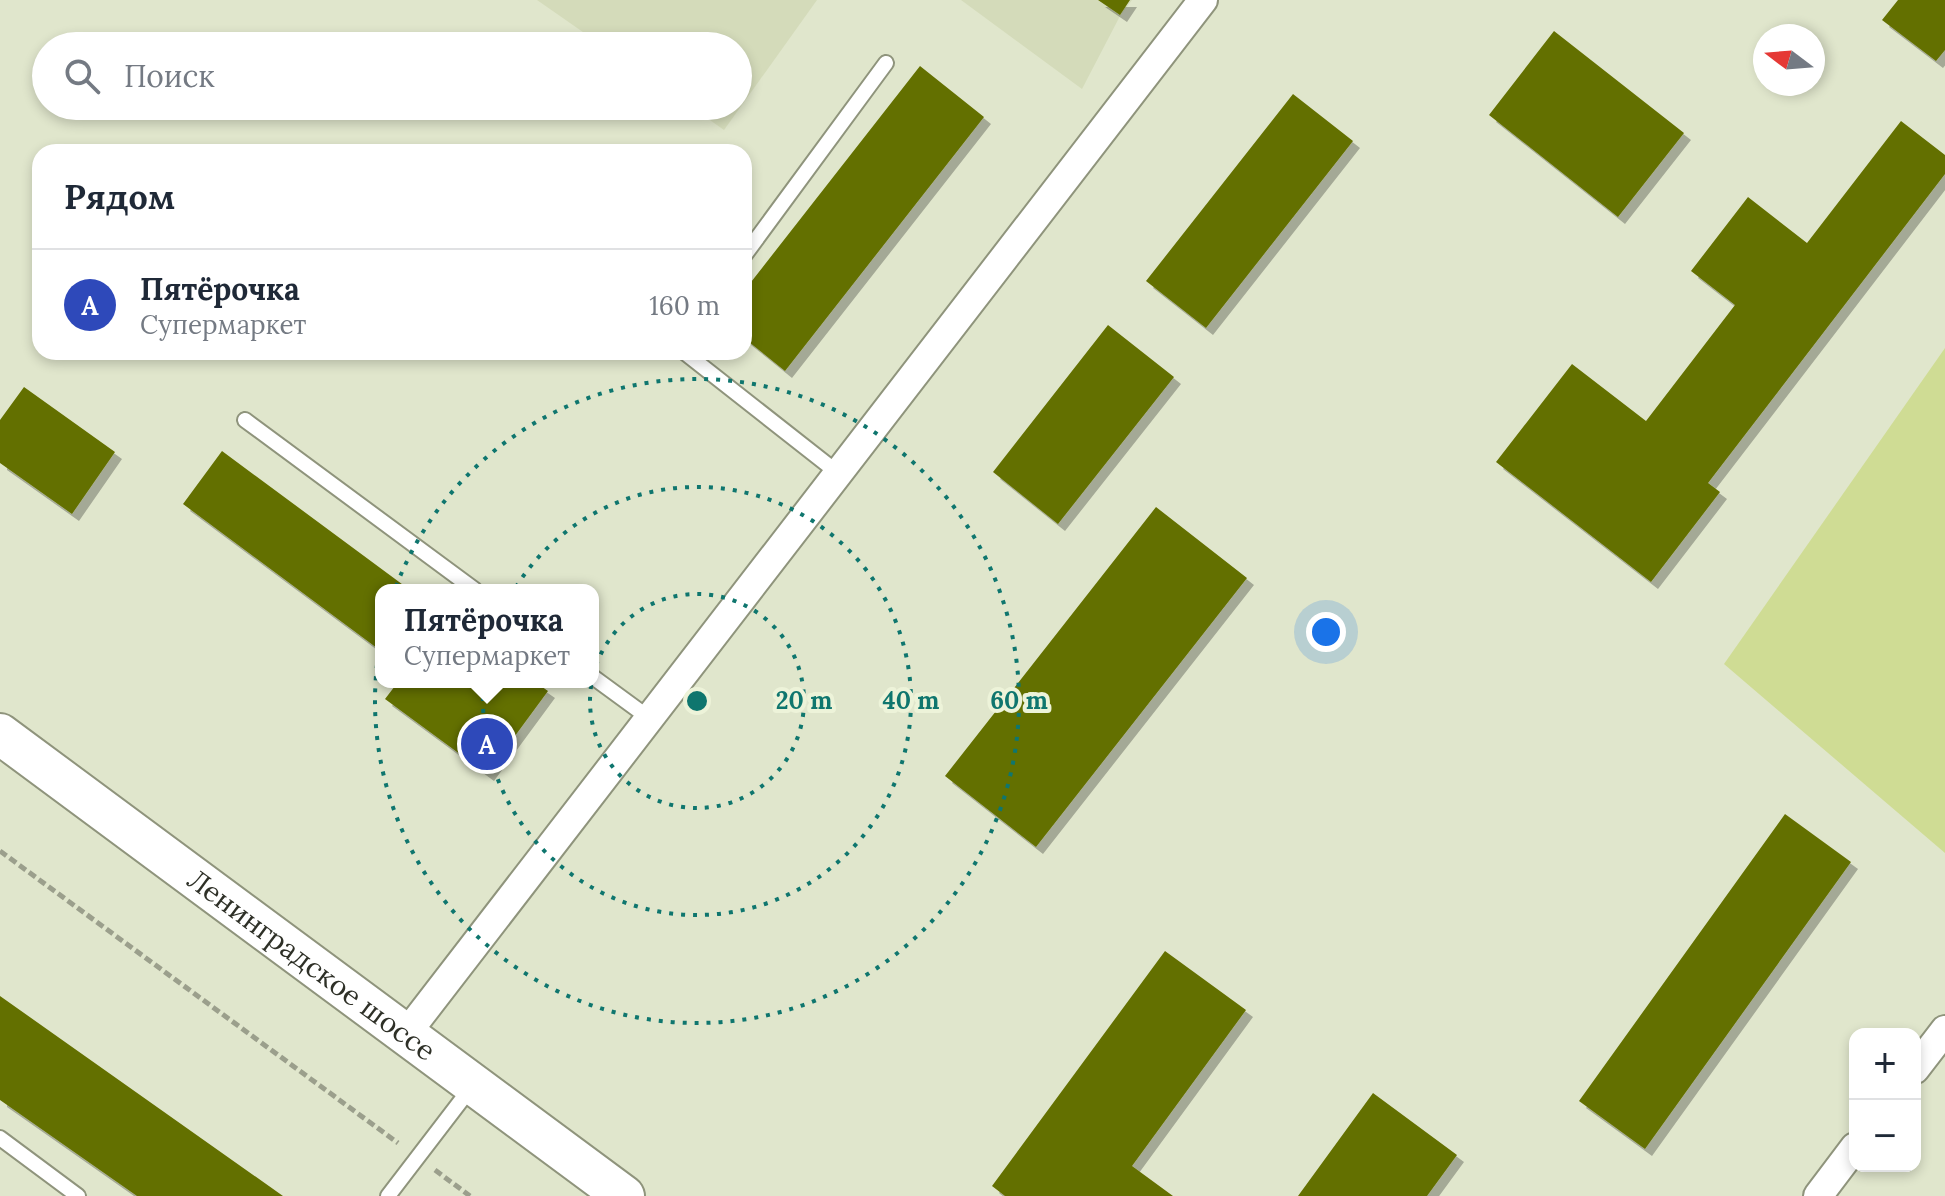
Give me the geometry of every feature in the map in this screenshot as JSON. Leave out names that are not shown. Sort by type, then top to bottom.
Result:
[{"type":"main road","name":"Ленинградское шоссе","points":[[0,734],[624,1196]]},
{"type":"street","points":[[406,1034],[1203,0]]},
{"type":"street","points":[[1921,1061],[1945,1030]]},
{"type":"street","points":[[1818,1196],[1849,1155]]},
{"type":"lane","points":[[752,245],[886,63]]},
{"type":"lane","points":[[694,360],[838,473]]},
{"type":"lane","points":[[245,420],[467,584]]},
{"type":"lane","points":[[599,681],[649,718]]},
{"type":"lane","points":[[388,1196],[473,1085]]},
{"type":"lane","points":[[0,1138],[78,1196]]},
{"type":"path","points":[[0,851],[470,1196]]},
{"type":"shaded area","points":[[537,0],[817,0],[752,91],[752,32],[583,32]]},
{"type":"shaded area","points":[[961,0],[1132,0],[1120,16],[1082,89]]},
{"type":"shaded area","points":[[710,120],[731,120],[724,130]]},
{"type":"green space","points":[[1945,348],[1945,853],[1724,664]]},
{"type":"building","points":[[1098,0],[1130,0],[1120,15]]},
{"type":"building","points":[[1898,0],[1945,0],[1945,50],[1936,61],[1882,20]]},
{"type":"building","points":[[1554,31],[1684,133],[1618,217],[1489,115]]},
{"type":"building","points":[[920,66],[984,117],[785,371],[752,344],[752,281]]},
{"type":"building","points":[[1293,94],[1353,141],[1206,328],[1146,281]]},
{"type":"building","points":[[1901,121],[1945,155],[1945,174],[1708,483],[1720,492],[1651,582],[1496,462],[1572,364],[1646,421],[1735,305],[1691,271],[1748,197],[1807,243]]},
{"type":"building","points":[[1108,325],[1174,377],[1058,524],[993,472]]},
{"type":"building","points":[[24,387],[115,452],[72,514],[0,463],[0,420]]},
{"type":"building","points":[[222,451],[402,584],[375,584],[375,647],[183,504]]},
{"type":"building","points":[[1156,507],[1247,578],[1036,847],[945,776]]},
{"type":"building","points":[[393,688],[544,688],[548,691],[487,774],[385,699]]},
{"type":"building","points":[[1785,814],[1851,862],[1645,1149],[1579,1101]]},
{"type":"building","points":[[1165,951],[1246,1010],[1132,1166],[1173,1196],[1005,1196],[992,1186]]},
{"type":"building","points":[[0,996],[283,1196],[137,1196],[0,1100]]},
{"type":"building","points":[[1373,1093],[1457,1155],[1427,1196],[1298,1196]]},
{"type":"place","name":"Пятёрочка","points":[[487,744]]}]
